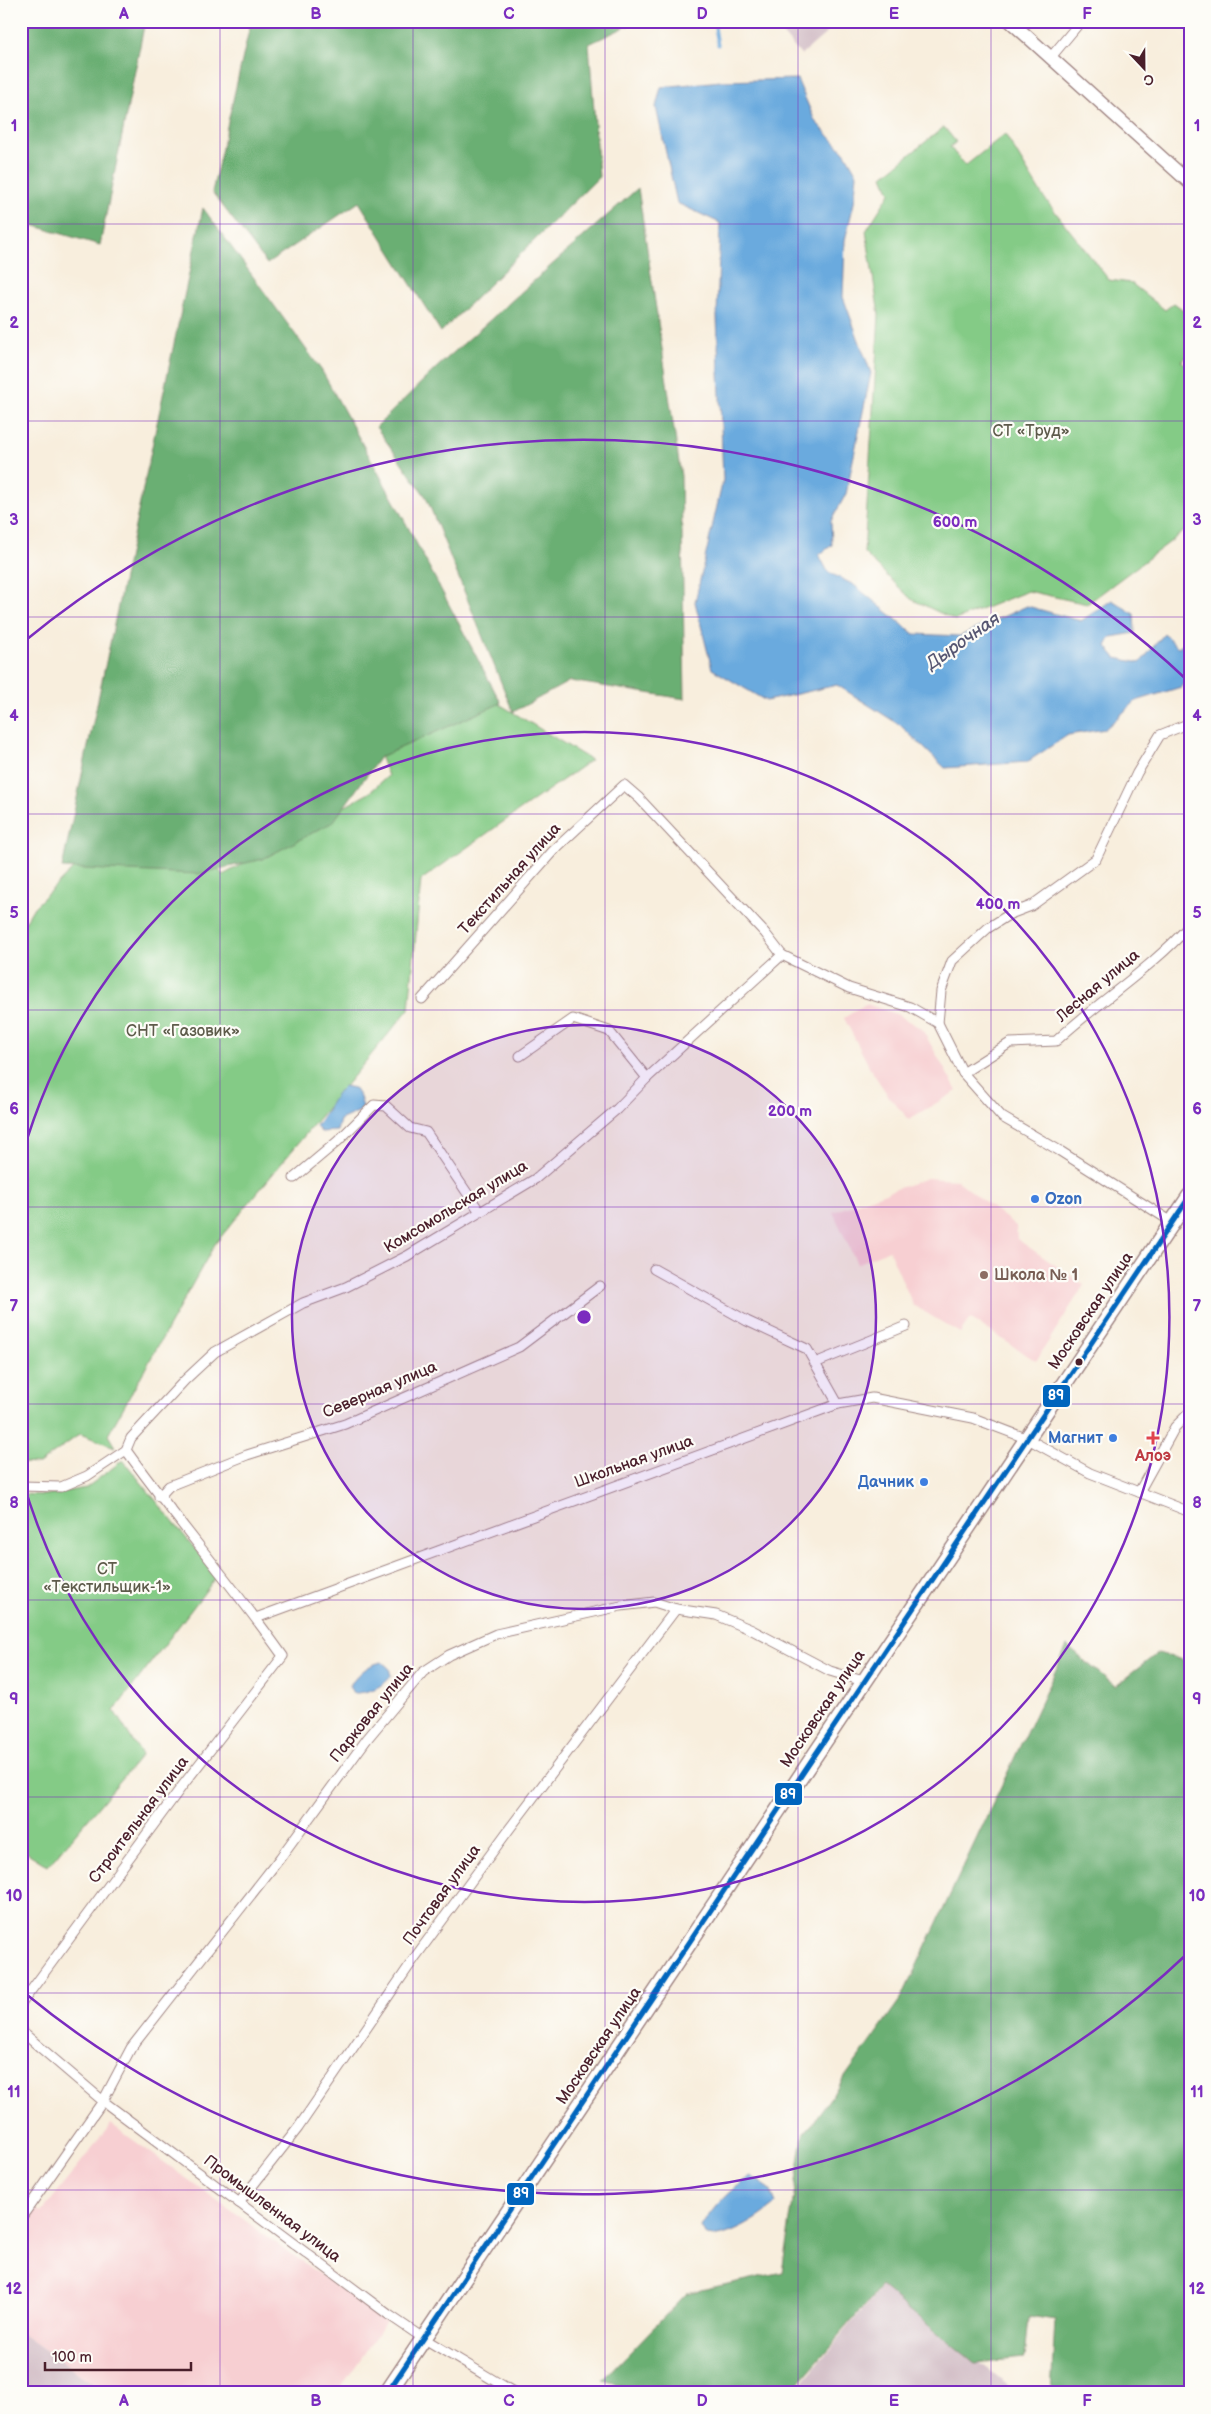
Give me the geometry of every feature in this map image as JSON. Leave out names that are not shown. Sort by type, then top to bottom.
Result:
[{"type":"highway","name":"Московская улица","points":[[387,2393],[1190,1196]]},
{"type":"main road","points":[[1010,21],[1190,183]]},
{"type":"street","points":[[1051,57],[1081,21]]},
{"type":"street","points":[[1172,1222],[1060,1150],[1002,1118],[963,1073],[938,1023],[941,991],[952,961],[988,928],[1010,914],[1031,906],[1096,859],[1136,773],[1160,736],[1190,723]]},
{"type":"street","name":"Текстильная улица","points":[[422,999],[553,851],[624,784],[764,933],[782,955]]},
{"type":"street","name":"Лесная улица","points":[[963,1073],[1010,1043],[1056,1041],[1082,1017],[1174,943],[1190,925]]},
{"type":"street","points":[[782,955],[849,988],[910,1007],[938,1023]]},
{"type":"street","name":"Комсомольская улица","points":[[126,1450],[131,1438],[185,1380],[215,1352],[303,1303],[346,1287],[407,1256],[535,1179],[617,1109],[648,1078],[782,955]]},
{"type":"street","points":[[520,1056],[573,1019],[609,1031],[648,1078]]},
{"type":"street","points":[[294,1178],[338,1141],[374,1105],[386,1106],[410,1128],[426,1132],[480,1212]]},
{"type":"street","points":[[654,1269],[747,1321],[807,1349],[838,1404]]},
{"type":"street","name":"Северная улица","points":[[159,1497],[169,1486],[247,1455],[345,1424],[519,1347],[600,1286]]},
{"type":"street","points":[[815,1363],[906,1326]]},
{"type":"street","name":"Школьная улица","points":[[256,1618],[838,1404],[872,1398],[973,1418],[1028,1438],[1090,1472],[1190,1512]]},
{"type":"street","points":[[1139,1492],[1175,1427],[1190,1412]]},
{"type":"street","points":[[21,1486],[61,1487],[87,1476],[126,1450],[159,1497],[256,1618]]},
{"type":"street","name":"Парковая улица","points":[[21,2218],[102,2102],[131,2048],[280,1858],[367,1739],[423,1672],[449,1654],[496,1634],[621,1606],[654,1602],[676,1609],[716,1615],[752,1630],[830,1672],[863,1681]]},
{"type":"street","name":"Почтовая улица","points":[[239,2203],[298,2128],[416,1956],[510,1828],[676,1609]]},
{"type":"street","name":"Строительная улица","points":[[21,2004],[180,1788],[282,1656],[256,1618]]},
{"type":"street","name":"Промышленная улица","points":[[22,2032],[102,2102],[423,2338],[515,2393]]},
{"type":"shaded area","points":[[771,21],[837,21],[838,23],[801,55]]},
{"type":"shaded area","points":[[866,1004],[896,1014],[922,1029],[957,1091],[909,1119],[889,1097],[871,1070],[844,1018]]},
{"type":"shaded area","name":"Школа № 1","points":[[927,1178],[957,1180],[1016,1226],[1017,1239],[1084,1285],[1036,1361],[970,1318],[960,1333],[913,1305],[889,1250],[857,1264],[833,1212]]},
{"type":"shaded area","points":[[111,2124],[386,2322],[337,2393],[106,2393],[21,2333],[21,2200],[42,2212]]},
{"type":"shaded area","points":[[882,2287],[1019,2393],[793,2393]]},
{"type":"shaded area","points":[[21,2333],[106,2393],[21,2393]]},
{"type":"green space","points":[[21,21],[145,21],[100,245],[21,222]]},
{"type":"green space","points":[[251,21],[638,21],[589,44],[599,177],[441,332],[359,202],[267,264],[212,192]]},
{"type":"green space","name":"СТ «Труд»","points":[[944,127],[956,142],[950,147],[965,166],[1005,134],[1042,195],[1109,280],[1131,283],[1165,310],[1174,303],[1190,315],[1190,355],[1181,361],[1190,367],[1190,527],[1087,604],[1028,591],[955,620],[911,599],[864,553],[879,315],[866,231],[890,193],[883,176]]},
{"type":"green space","points":[[638,188],[681,476],[685,699],[570,681],[513,712],[426,497],[376,427],[435,369]]},
{"type":"green space","points":[[203,208],[322,371],[400,512],[501,703],[380,757],[333,822],[263,859],[198,874],[62,868]]},
{"type":"green space","name":"СНТ «Газовик»","points":[[496,702],[591,760],[421,880],[409,1009],[215,1244],[108,1435],[115,1447],[80,1434],[39,1464],[21,1463],[21,929],[34,907],[81,861],[206,854],[223,875],[369,793],[388,776],[379,753]]},
{"type":"green space","name":"СТ «Текстильщик-1»","points":[[123,1460],[217,1576],[114,1711],[142,1755],[48,1866],[21,1849],[21,1494],[44,1495],[86,1488]]},
{"type":"green space","points":[[1067,1646],[1115,1686],[1158,1653],[1190,1662],[1190,2393],[1051,2393],[1055,2320],[1029,2316],[1025,2358],[975,2363],[881,2287],[790,2393],[649,2393],[603,2380],[687,2293],[782,2272],[803,2136],[902,1997]]},
{"type":"water","points":[[797,79],[815,121],[845,153],[857,174],[854,203],[845,240],[843,297],[871,373],[846,494],[831,521],[832,545],[819,555],[828,572],[854,585],[914,634],[960,636],[1027,606],[1081,621],[1112,600],[1134,614],[1135,633],[1111,637],[1106,646],[1116,658],[1140,663],[1164,634],[1178,647],[1190,639],[1190,675],[1181,687],[1136,701],[1105,729],[1068,735],[1027,762],[945,768],[900,725],[837,685],[766,701],[712,669],[695,602],[723,480],[717,316],[720,223],[677,203],[656,107],[661,87],[721,81]]},
{"type":"water","points":[[344,1086],[354,1088],[360,1097],[363,1107],[360,1111],[340,1120],[337,1131],[321,1132],[316,1126]]},
{"type":"water","points":[[382,1662],[389,1668],[391,1676],[388,1680],[374,1689],[353,1693],[349,1686],[356,1678],[367,1668]]},
{"type":"water","points":[[751,2176],[770,2189],[776,2204],[743,2227],[724,2235],[706,2236],[701,2227],[711,2212],[729,2192]]},
{"type":"waterway","name":"Дырочная","points":[[714,21],[718,45]]},
{"type":"waterway","name":"Дырочная","points":[[1190,566],[1182,577],[1181,599],[1190,607]]},
{"type":"transit line","name":"89","points":[[387,2393],[1190,1196]]},
{"type":"place","name":"Ozon","points":[[1035,1199]]},
{"type":"place","name":"Школа № 1","points":[[984,1275]]},
{"type":"place","name":"Магнит","points":[[1113,1438]]},
{"type":"place","name":"Алоэ","points":[[1153,1438]]},
{"type":"place","name":"Дачник","points":[[924,1482]]}]
